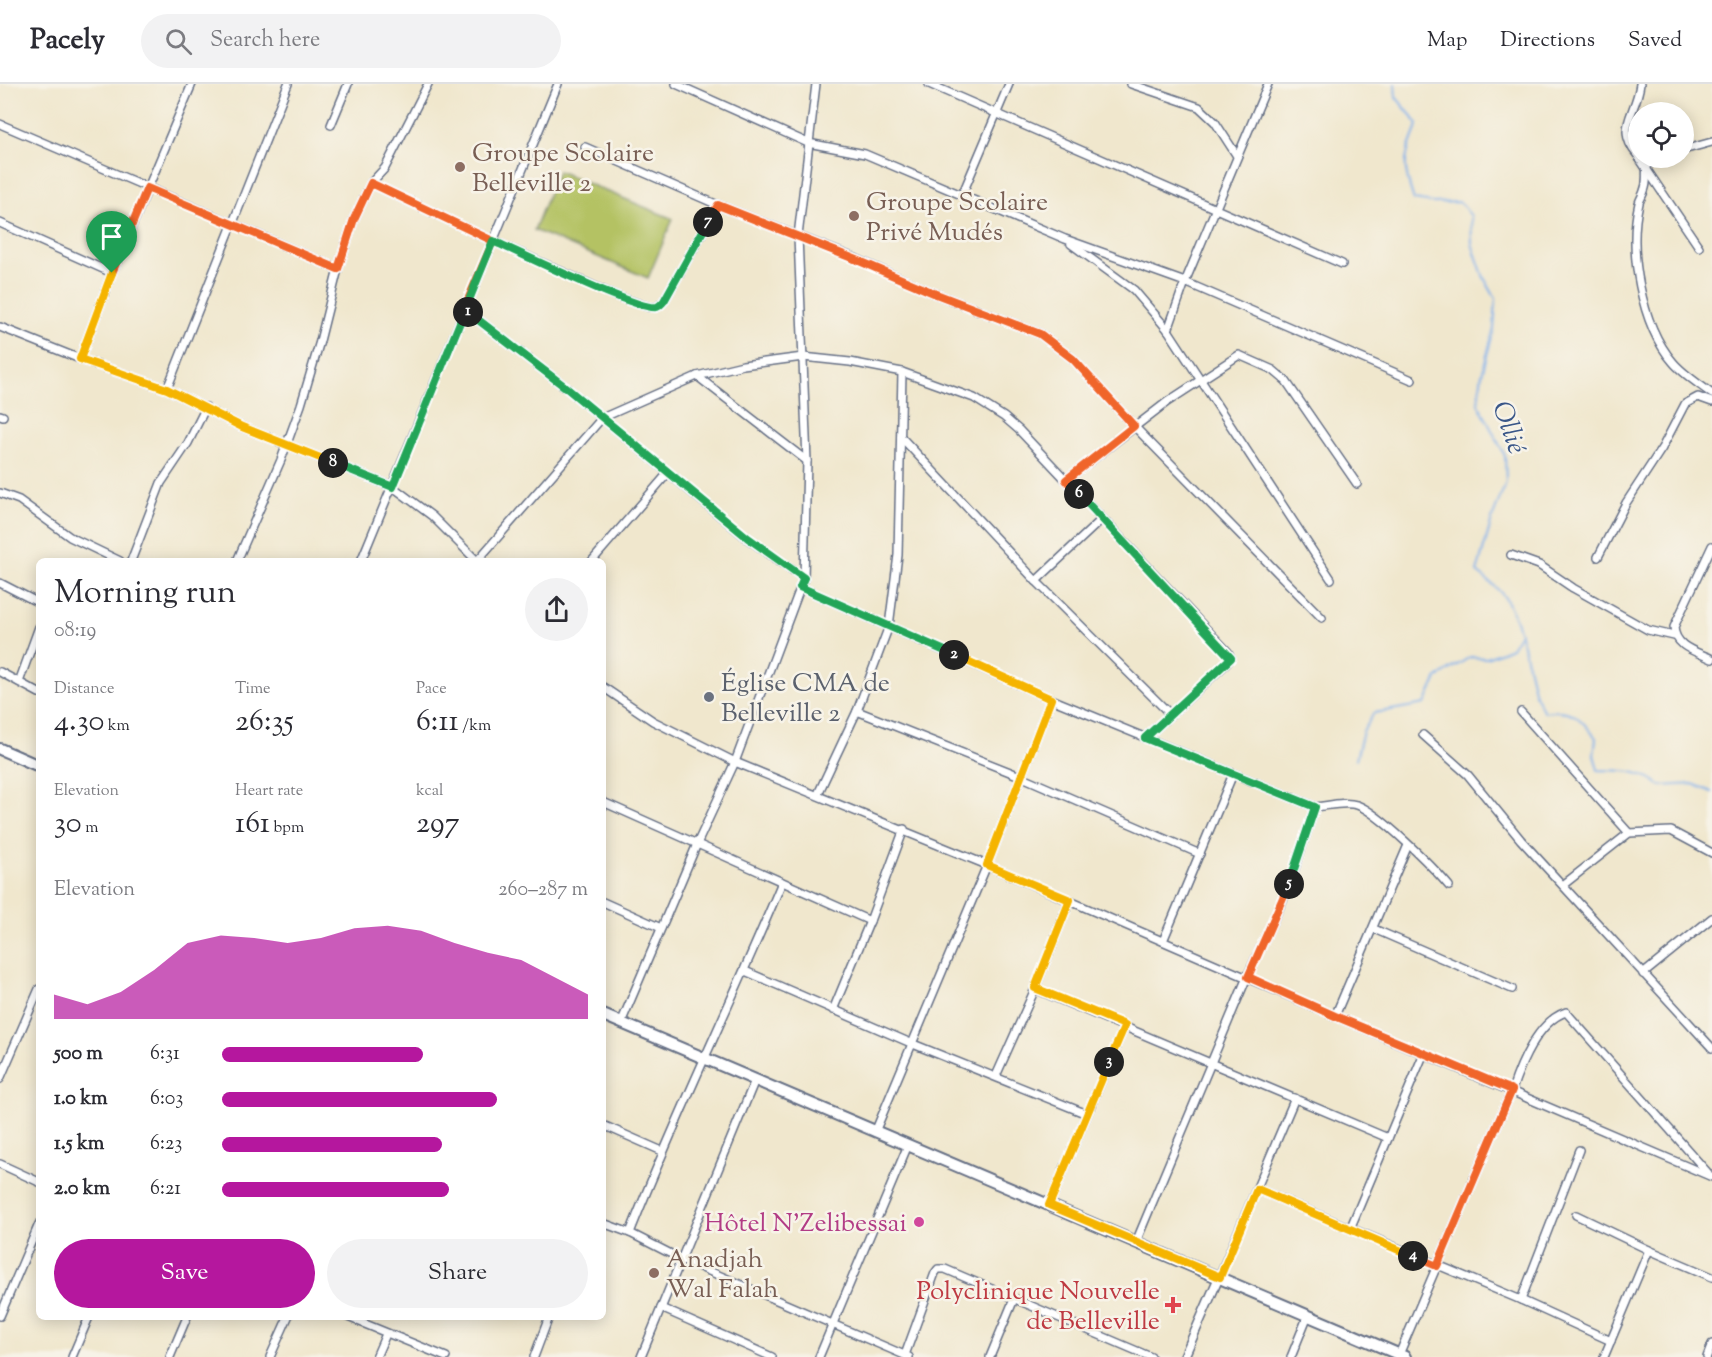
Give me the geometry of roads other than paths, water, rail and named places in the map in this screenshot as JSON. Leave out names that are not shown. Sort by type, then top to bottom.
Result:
[{"type":"main road","points":[[0,749],[36,765]]},
{"type":"main road","points":[[606,1016],[1401,1356]]},
{"type":"street","points":[[80,359],[112,273],[192,84]]},
{"type":"street","points":[[167,389],[288,84]]},
{"type":"street","points":[[331,124],[348,84]]},
{"type":"street","points":[[238,558],[286,445],[320,341],[338,269],[354,219],[371,183],[385,168],[428,84]]},
{"type":"street","points":[[362,558],[558,84]]},
{"type":"street","points":[[676,84],[808,143],[865,154],[1065,239],[1185,282],[1412,380]]},
{"type":"street","points":[[621,1023],[697,844],[735,762],[804,578],[807,461],[798,236],[816,84]]},
{"type":"street","points":[[929,84],[1342,264]]},
{"type":"street","points":[[962,195],[1009,84]]},
{"type":"street","points":[[1131,84],[1199,107],[1215,122],[1237,156]]},
{"type":"street","points":[[1168,330],[1185,282],[1268,84]]},
{"type":"street","points":[[1637,102],[1640,84]]},
{"type":"street","points":[[1628,122],[1626,127],[1628,141]]},
{"type":"street","points":[[0,124],[338,269]]},
{"type":"street","points":[[1694,147],[1712,142]]},
{"type":"street","points":[[585,147],[718,205],[1040,334],[1073,359],[1134,426],[1322,618]]},
{"type":"street","points":[[1647,168],[1645,189],[1639,201],[1635,230],[1644,308],[1655,336],[1673,362],[1712,394]]},
{"type":"street","points":[[1648,168],[1699,248]]},
{"type":"street","points":[[371,183],[493,241],[619,297],[649,307],[657,307],[664,301],[718,205]]},
{"type":"street","points":[[0,223],[112,273]]},
{"type":"street","points":[[1065,239],[1134,290],[1168,330],[1331,579]]},
{"type":"street","points":[[464,309],[564,386],[748,538],[804,578]]},
{"type":"street","points":[[0,327],[80,359],[167,389],[242,427],[393,487],[432,516],[474,558]]},
{"type":"street","points":[[1066,480],[1134,426],[1199,379],[1239,355],[1273,370],[1286,381],[1356,484]]},
{"type":"street","points":[[480,558],[602,418],[697,376],[743,365],[803,357],[850,362],[902,372],[974,398],[1004,417],[1019,430],[1231,658],[1145,738]]},
{"type":"street","points":[[818,794],[857,711],[889,626],[898,555],[902,372]]},
{"type":"street","points":[[697,376],[807,461]]},
{"type":"street","points":[[1598,557],[1626,502],[1662,448],[1685,404],[1698,397],[1712,402]]},
{"type":"street","points":[[132,558],[161,483],[188,442],[206,407]]},
{"type":"street","points":[[901,437],[1036,581],[1171,715]]},
{"type":"street","points":[[595,558],[668,473]]},
{"type":"street","points":[[0,493],[19,500],[70,537],[106,558]]},
{"type":"street","points":[[1036,581],[1102,519]]},
{"type":"street","points":[[1674,636],[1674,627],[1712,546]]},
{"type":"street","points":[[1511,555],[1539,565],[1573,588],[1648,630],[1674,636],[1683,646],[1712,659]]},
{"type":"street","points":[[0,583],[36,601]]},
{"type":"street","points":[[800,587],[1051,699],[1315,807],[1358,805],[1375,816],[1408,845],[1449,886]]},
{"type":"street","points":[[19,682],[36,635]]},
{"type":"street","points":[[0,672],[36,691]]},
{"type":"street","points":[[606,689],[653,721],[735,762],[818,794],[1070,900],[1711,1176]]},
{"type":"street","points":[[875,1132],[987,865],[1051,699]]},
{"type":"street","points":[[857,711],[1020,776],[1200,854]]},
{"type":"street","points":[[1521,712],[1629,833]]},
{"type":"street","points":[[1424,735],[1468,775],[1521,840],[1711,1046]]},
{"type":"street","points":[[1163,940],[1233,774]]},
{"type":"street","points":[[606,803],[870,921]]},
{"type":"street","points":[[1136,1242],[1211,1062],[1288,889],[1315,807]]},
{"type":"street","points":[[833,1010],[904,830]]},
{"type":"street","points":[[1563,885],[1629,833],[1671,831],[1712,853]]},
{"type":"street","points":[[1335,1016],[1408,845]]},
{"type":"street","points":[[630,1233],[662,1151],[745,971],[782,882]]},
{"type":"street","points":[[996,1076],[1035,988],[1070,900]]},
{"type":"street","points":[[606,903],[661,928]]},
{"type":"street","points":[[1643,974],[1712,918]]},
{"type":"street","points":[[1374,929],[1512,989]]},
{"type":"street","points":[[745,971],[913,1044],[1087,1113]]},
{"type":"street","points":[[1035,988],[1388,1138]]},
{"type":"street","points":[[0,1079],[36,996]]},
{"type":"street","points":[[1401,1356],[1512,1090],[1520,1065],[1550,1021],[1557,1015],[1566,1012],[1711,1176]]},
{"type":"street","points":[[1049,1205],[1125,1025]]},
{"type":"street","points":[[1350,1229],[1424,1053]]},
{"type":"street","points":[[641,1357],[755,1080]]},
{"type":"street","points":[[1184,1357],[1295,1098]]},
{"type":"street","points":[[606,1126],[662,1151]]},
{"type":"street","points":[[819,1357],[834,1326],[908,1145]]},
{"type":"street","points":[[1521,1300],[1578,1150]]},
{"type":"street","points":[[0,1164],[36,1181]]},
{"type":"street","points":[[1257,1189],[1521,1300],[1611,1341]]},
{"type":"street","points":[[1576,1215],[1712,1277]]},
{"type":"street","points":[[606,1224],[630,1233],[681,1259],[907,1356],[935,1274],[938,1269],[945,1269],[1151,1357]]},
{"type":"street","points":[[0,1316],[36,1231]]},
{"type":"street","points":[[1604,1357],[1649,1250]]},
{"type":"street","points":[[990,1357],[1014,1299]]},
{"type":"street","points":[[662,1308],[772,1357]]},
{"type":"street","points":[[1291,1357],[1308,1315]]},
{"type":"street","points":[[72,1357],[88,1320]]},
{"type":"street","points":[[170,1357],[186,1320]]},
{"type":"street","points":[[270,1357],[287,1320]]},
{"type":"street","points":[[355,1320],[446,1357]]},
{"type":"street","points":[[534,1357],[548,1320]]},
{"type":"street","points":[[376,1357],[386,1334]]},
{"type":"street","points":[[1707,1357],[1712,1344]]},
{"type":"waterway","name":"Ollié","points":[[1356,759],[1363,731],[1374,713],[1425,704],[1437,678],[1470,657],[1487,658],[1511,648],[1520,633],[1513,612],[1505,598],[1494,585],[1477,572],[1492,519],[1506,482],[1505,456],[1478,403],[1482,374],[1494,329],[1496,299],[1484,278],[1472,244],[1471,216],[1460,202],[1433,203],[1414,200],[1407,177],[1406,161],[1418,124],[1396,97],[1395,84]]},
{"type":"waterway","points":[[1520,633],[1535,695],[1544,712],[1562,711],[1574,715],[1585,724],[1596,738],[1594,755],[1598,770],[1631,772],[1646,776],[1661,786],[1693,784],[1712,792]]},
{"type":"place","name":"Groupe Scolaire Belleville 2","points":[[460,167]]},
{"type":"place","name":"Groupe Scolaire Privé Mudés","points":[[854,216]]},
{"type":"place","name":"Église CMA de Belleville 2","points":[[709,697]]},
{"type":"place","name":"Hôtel N'Zelibessai","points":[[919,1222]]},
{"type":"place","name":"Anadjah Wal Falah","points":[[654,1273]]},
{"type":"place","name":"Polyclinique Nouvelle de Belleville","points":[[1173,1305]]}]
